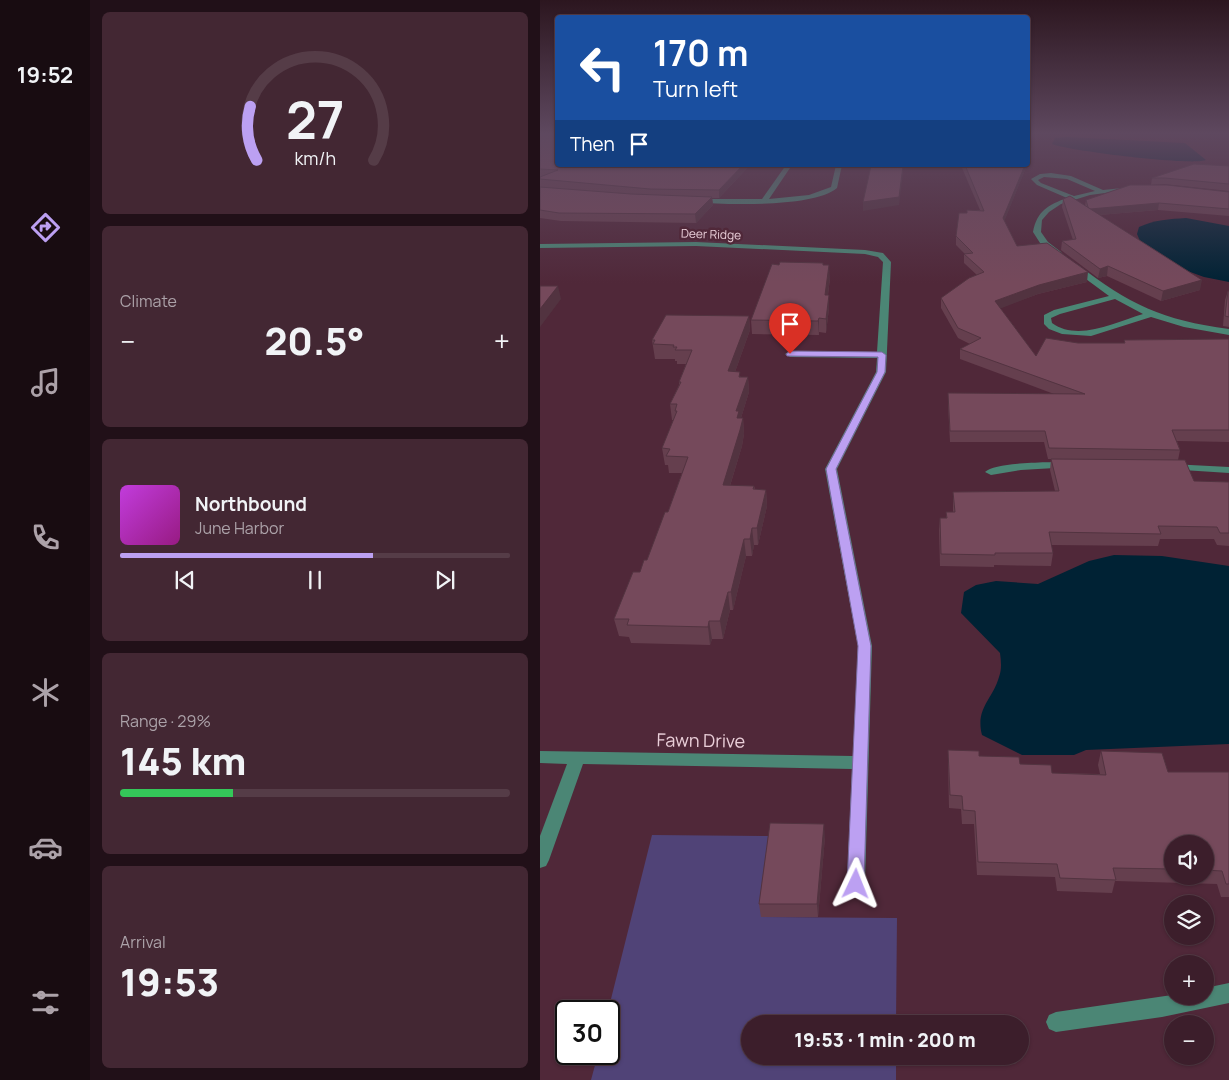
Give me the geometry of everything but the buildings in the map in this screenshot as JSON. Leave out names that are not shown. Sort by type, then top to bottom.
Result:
[{"type":"street","points":[[764,201],[777,182]]},
{"type":"street","points":[[686,201],[764,201],[827,192],[834,188],[835,182]]},
{"type":"street","points":[[1037,182],[1074,198]]},
{"type":"street","points":[[1080,182],[1104,192]]},
{"type":"street","points":[[1142,189],[1104,192],[1074,198],[1056,205],[1041,215],[1037,232],[1052,250],[1116,297],[1152,314],[1195,327],[1229,332]]},
{"type":"street","name":"Deer Ridge","points":[[540,246],[696,244],[865,252],[880,256],[888,262],[882,355]]},
{"type":"street","points":[[1116,297],[1056,312],[1048,317],[1048,324],[1060,331],[1081,334],[1091,333],[1152,314]]},
{"type":"street","points":[[790,354],[882,355],[881,372],[831,469],[865,646],[856,884]]},
{"type":"street","points":[[991,472],[1033,465],[1076,465]]},
{"type":"street","points":[[1162,466],[1229,470]]},
{"type":"street","name":"Fawn Drive","points":[[540,757],[861,763]]},
{"type":"street","points":[[542,853],[577,758]]},
{"type":"street","points":[[1056,1022],[1162,1007],[1229,993]]},
{"type":"shaded area","points":[[652,835],[772,836],[761,917],[897,918],[896,1015],[741,1015],[741,1065],[896,1065],[896,1080],[591,1080],[595,1065],[620,1065],[620,1000],[611,1000]]},
{"type":"water","points":[[1186,218],[1229,226],[1229,282],[1204,277],[1182,269],[1140,241],[1137,234],[1139,227],[1150,223]]},
{"type":"water","points":[[1114,555],[1162,556],[1229,566],[1229,744],[1086,750],[1074,755],[1022,755],[982,735],[981,718],[1000,674],[1000,653],[961,613],[964,592],[976,585],[996,581],[1038,584],[1089,561]]},
{"type":"route","points":[[790,354],[882,355],[881,372],[831,469],[865,646],[856,884]]}]
